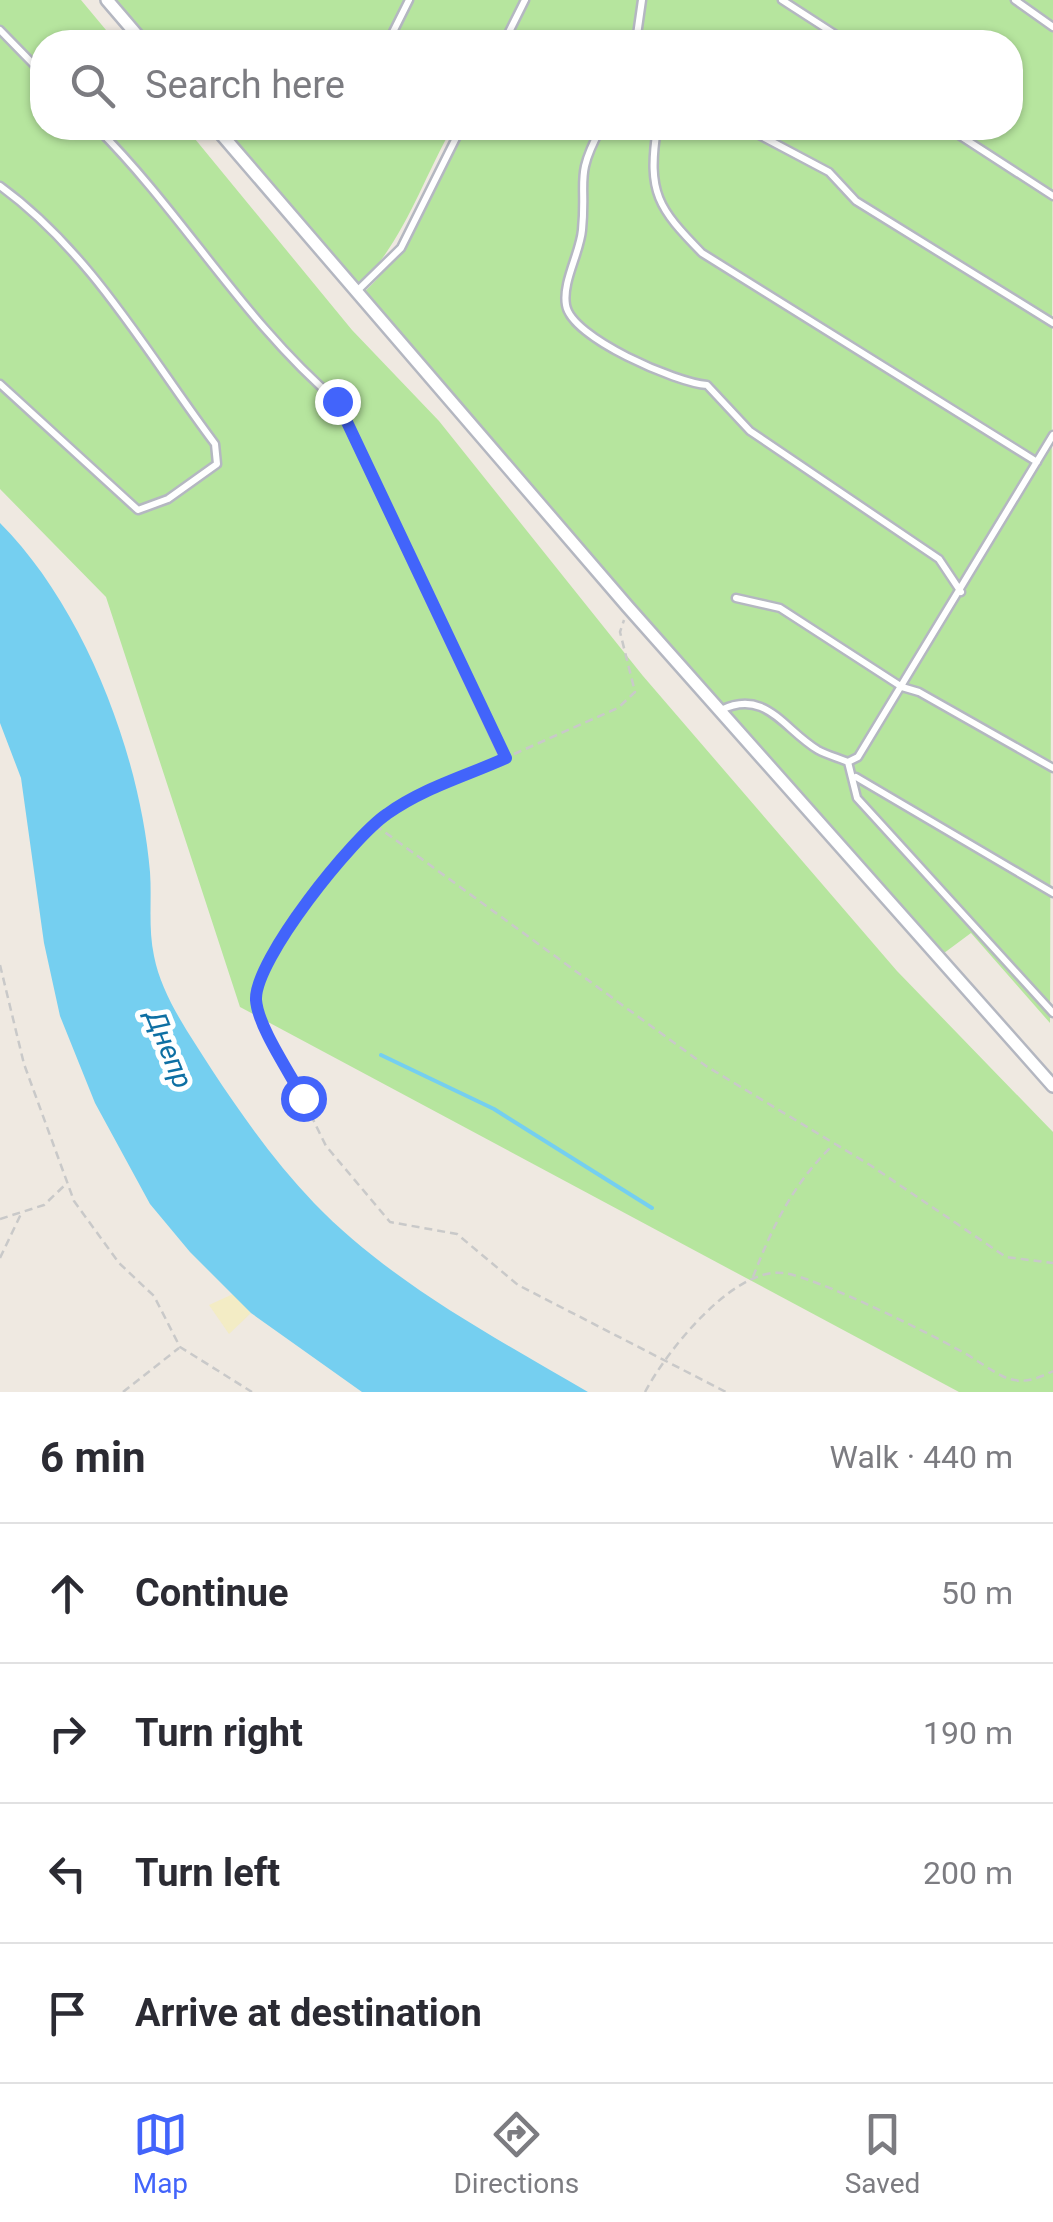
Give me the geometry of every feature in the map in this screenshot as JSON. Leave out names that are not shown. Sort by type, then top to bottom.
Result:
[{"type":"street","points":[[107,0],[133,30]]},
{"type":"street","points":[[226,140],[628,607],[1053,1086]]},
{"type":"lane","points":[[394,30],[409,0]]},
{"type":"lane","points":[[510,30],[525,0]]},
{"type":"lane","points":[[638,30],[642,0]]},
{"type":"lane","points":[[782,0],[828,30]]},
{"type":"lane","points":[[1015,0],[1053,27]]},
{"type":"lane","points":[[0,30],[30,60]]},
{"type":"lane","points":[[109,140],[146,177],[288,360],[337,401],[506,758]]},
{"type":"lane","points":[[357,291],[401,248],[456,140]]},
{"type":"lane","points":[[595,140],[581,165],[582,230],[565,304],[573,321],[599,340],[684,383],[707,385],[750,431],[939,559],[961,592]]},
{"type":"lane","points":[[655,140],[652,160],[662,212],[702,253],[1037,462]]},
{"type":"lane","points":[[769,140],[829,172],[856,200],[1053,323]]},
{"type":"lane","points":[[967,140],[1053,196]]},
{"type":"lane","points":[[0,186],[32,210],[111,295],[216,444],[217,464],[168,500],[138,510],[0,384]]},
{"type":"lane","points":[[848,762],[869,744],[1053,436]]},
{"type":"lane","points":[[736,598],[780,608],[902,688],[919,692],[1053,768]]},
{"type":"lane","points":[[720,711],[736,703],[754,702],[782,718],[816,749],[848,762],[855,776],[857,798],[1053,1012]]},
{"type":"lane","points":[[855,776],[1053,892]]},
{"type":"path","points":[[628,607],[620,632],[635,692],[618,708],[432,787],[374,824],[283,933],[259,977],[256,1002],[326,1146],[390,1222],[457,1234],[518,1284],[668,1358],[726,1392]]},
{"type":"path","points":[[374,824],[706,1066],[1006,1257],[1053,1263]]},
{"type":"path","points":[[0,964],[24,1064],[66,1184],[119,1263],[154,1296],[180,1347],[252,1392]]},
{"type":"path","points":[[753,1279],[776,1219],[802,1176],[834,1144]]},
{"type":"path","points":[[0,1218],[44,1205],[66,1184]]},
{"type":"path","points":[[0,1258],[22,1213]]},
{"type":"path","points":[[644,1392],[686,1334],[740,1282],[782,1272],[838,1293],[971,1357],[996,1376],[1024,1383],[1053,1371]]},
{"type":"path","points":[[123,1392],[180,1347]]},
{"type":"green space","points":[[0,0],[81,0],[106,30],[30,30],[30,140],[196,140],[352,330],[439,421],[643,676],[897,971],[1053,1132],[1053,1392],[959,1392],[240,1007],[106,597],[0,489]]},
{"type":"green space","points":[[106,0],[521,0],[506,30],[131,30]]},
{"type":"green space","points":[[528,0],[1053,0],[1050,1023],[971,933],[936,959],[360,296],[407,238],[455,140],[1023,140],[1023,30],[514,30]]},
{"type":"green space","points":[[223,140],[446,140],[398,234],[355,290]]},
{"type":"sand","points":[[233,1294],[251,1313],[229,1334],[209,1305]]},
{"type":"water","name":"Днепр","points":[[0,523],[57,596],[103,685],[134,780],[144,827],[150,872],[151,935],[158,971],[178,1015],[224,1088],[286,1172],[344,1232],[444,1306],[588,1392],[362,1392],[251,1313],[190,1252],[150,1204],[95,1103],[60,1016],[44,943],[21,778],[0,723]]},
{"type":"waterway","points":[[381,1055],[494,1109],[652,1208]]},
{"type":"route","points":[[303,1098],[274,1046],[256,1002],[259,977],[283,933],[360,838],[388,812],[432,787],[506,758],[337,401]]}]
